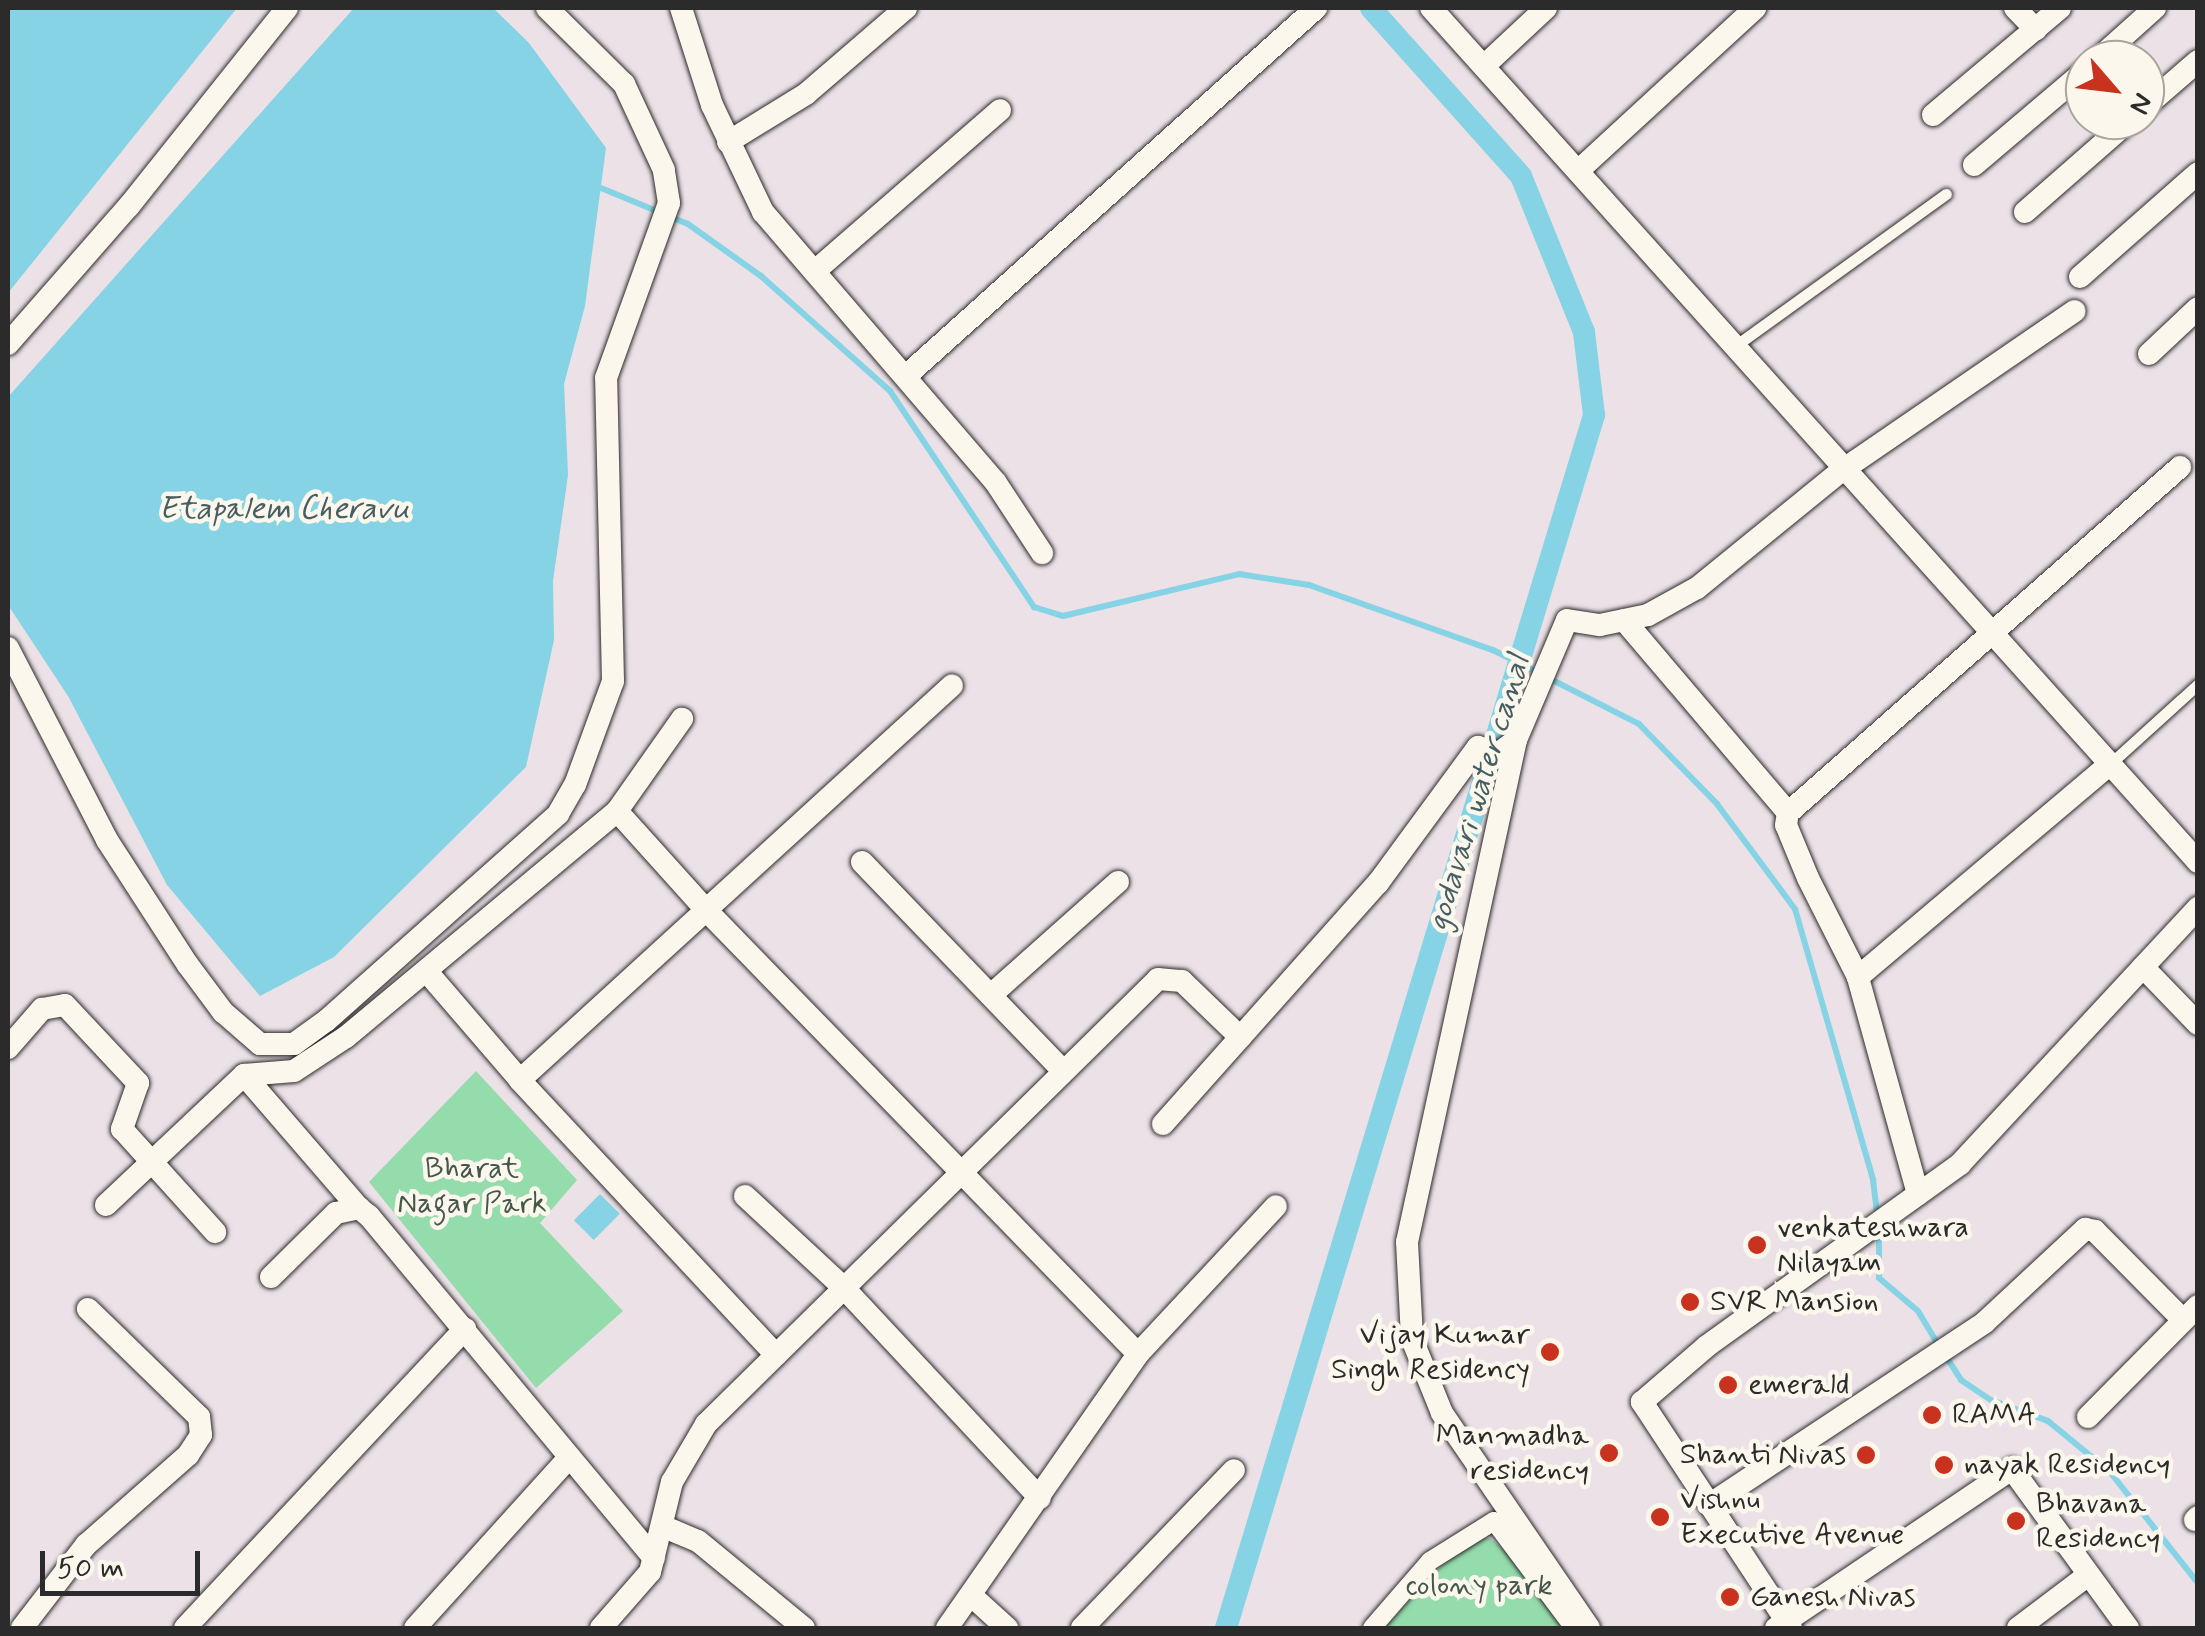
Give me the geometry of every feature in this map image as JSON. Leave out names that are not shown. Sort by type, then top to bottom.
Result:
[{"type":"street","points":[[8,344],[129,206],[287,8]]},
{"type":"street","points":[[8,648],[128,871],[223,1012],[260,1044],[294,1044],[326,1021],[558,814],[612,681],[606,378],[669,203],[658,153],[624,84],[547,8]]},
{"type":"street","points":[[681,8],[728,142],[763,212],[996,483],[1042,553]]},
{"type":"street","points":[[728,142],[806,94],[906,8]]},
{"type":"street","points":[[907,375],[1316,8]]},
{"type":"street","points":[[1431,8],[1841,471],[2198,862]]},
{"type":"street","points":[[1484,66],[1546,8]]},
{"type":"street","points":[[1578,171],[1755,8]]},
{"type":"street","points":[[2015,8],[2036,30]]},
{"type":"street","points":[[1933,115],[2060,8]]},
{"type":"street","points":[[2119,40],[2155,8]]},
{"type":"street","points":[[2165,90],[2198,62]]},
{"type":"street","points":[[1974,166],[2065,88]]},
{"type":"street","points":[[815,270],[1000,110]]},
{"type":"street","points":[[2025,212],[2107,140]]},
{"type":"street","points":[[2080,276],[2198,172]]},
{"type":"street","points":[[2149,354],[2198,308]]},
{"type":"street","points":[[1163,1124],[1498,747],[1567,620],[1624,620],[1648,615],[1697,588],[1841,471],[2075,311]]},
{"type":"street","points":[[1918,1194],[1858,978],[1800,861],[1786,825],[1788,813],[1987,631],[2180,467]]},
{"type":"street","points":[[1624,620],[1788,813]]},
{"type":"street","points":[[520,1080],[952,685]]},
{"type":"street","points":[[106,1205],[244,1075],[294,1070],[428,973],[617,812],[682,720]]},
{"type":"street","points":[[1498,747],[1406,1242],[1412,1339],[1442,1413],[1589,1628]]},
{"type":"street","points":[[1858,978],[2111,763]]},
{"type":"street","points":[[617,812],[706,910],[1138,1354]]},
{"type":"street","points":[[862,862],[1062,1071]]},
{"type":"street","points":[[991,995],[1118,882]]},
{"type":"street","points":[[2128,1628],[2012,1469],[1784,1626],[1642,1402],[1708,1346],[1960,1164],[2198,908]]},
{"type":"street","points":[[2143,967],[2198,1024]]},
{"type":"street","points":[[428,973],[520,1080],[776,1355]]},
{"type":"street","points":[[602,1628],[654,1558],[672,1482],[706,1424],[1062,1071],[1167,975],[1240,1037]]},
{"type":"street","points":[[8,1048],[42,1009],[65,1005],[138,1083],[122,1129],[215,1232]]},
{"type":"street","points":[[244,1075],[465,1329],[567,1460],[654,1558]]},
{"type":"street","points":[[745,1196],[844,1288],[1040,1498]]},
{"type":"street","points":[[947,1628],[974,1598],[1138,1354],[1276,1206]]},
{"type":"street","points":[[272,1277],[336,1213],[359,1208]]},
{"type":"street","points":[[1710,1505],[2001,1310],[2084,1228],[2104,1238],[2190,1313],[2088,1416]]},
{"type":"street","points":[[22,1628],[86,1545],[188,1456],[201,1434],[199,1417],[88,1309]]},
{"type":"street","points":[[186,1628],[465,1329]]},
{"type":"street","points":[[415,1628],[567,1460]]},
{"type":"street","points":[[1082,1628],[1234,1470]]},
{"type":"street","points":[[1372,1628],[1430,1562],[1494,1521],[1574,1628]]},
{"type":"street","points":[[662,1526],[698,1541],[804,1628]]},
{"type":"street","points":[[2018,1628],[2088,1575]]},
{"type":"street","points":[[974,1598],[1006,1628]]},
{"type":"lane","points":[[1721,333],[1946,194]]},
{"type":"lane","points":[[2111,763],[2198,684]]},
{"type":"green space","name":"Bharat Nagar Park","points":[[476,1071],[577,1180],[540,1223],[623,1311],[536,1388],[369,1182]]},
{"type":"green space","name":"colony park","points":[[1490,1538],[1531,1574],[1568,1628],[1384,1628],[1453,1553],[1473,1539]]},
{"type":"water","points":[[8,8],[237,8],[8,293]]},
{"type":"water","name":"Etapalem Cheravu","points":[[354,8],[493,8],[529,43],[606,148],[585,306],[564,384],[568,475],[553,581],[554,640],[526,767],[334,957],[260,996],[167,885],[68,696],[8,605],[8,397]]},
{"type":"water","points":[[600,1194],[620,1214],[594,1240],[574,1220]]},
{"type":"waterway","name":"godavari water canal","points":[[1226,1628],[1594,415],[1584,332],[1521,176],[1371,8]]},
{"type":"waterway","points":[[601,188],[688,224],[761,276],[890,391],[1034,607],[1063,616],[1239,574],[1309,585],[1493,650],[1639,724],[1717,804],[1795,909],[1873,1180],[1878,1218]]},
{"type":"waterway","points":[[1879,1231],[1879,1278],[1918,1311],[1938,1344]]},
{"type":"waterway","points":[[1945,1355],[1961,1380],[1991,1400],[2048,1421],[2110,1472],[2198,1583]]},
{"type":"place","name":"venkateshwara Nilayam","points":[[1757,1245]]},
{"type":"place","name":"SVR Mansion","points":[[1690,1302]]},
{"type":"place","name":"Vijay Kumar Singh Residency","points":[[1550,1352]]},
{"type":"place","name":"emerald","points":[[1728,1385]]},
{"type":"place","name":"RAMA","points":[[1932,1415]]},
{"type":"place","name":"Manmadha residency","points":[[1609,1453]]},
{"type":"place","name":"Shanti Nivas","points":[[1866,1455]]},
{"type":"place","name":"nayak Residency","points":[[1944,1465]]},
{"type":"place","name":"Vishnu Executive Avenue","points":[[1660,1517]]},
{"type":"place","name":"Bhavana Residency","points":[[2016,1521]]},
{"type":"place","name":"Ganesh Nivas","points":[[1730,1597]]}]
